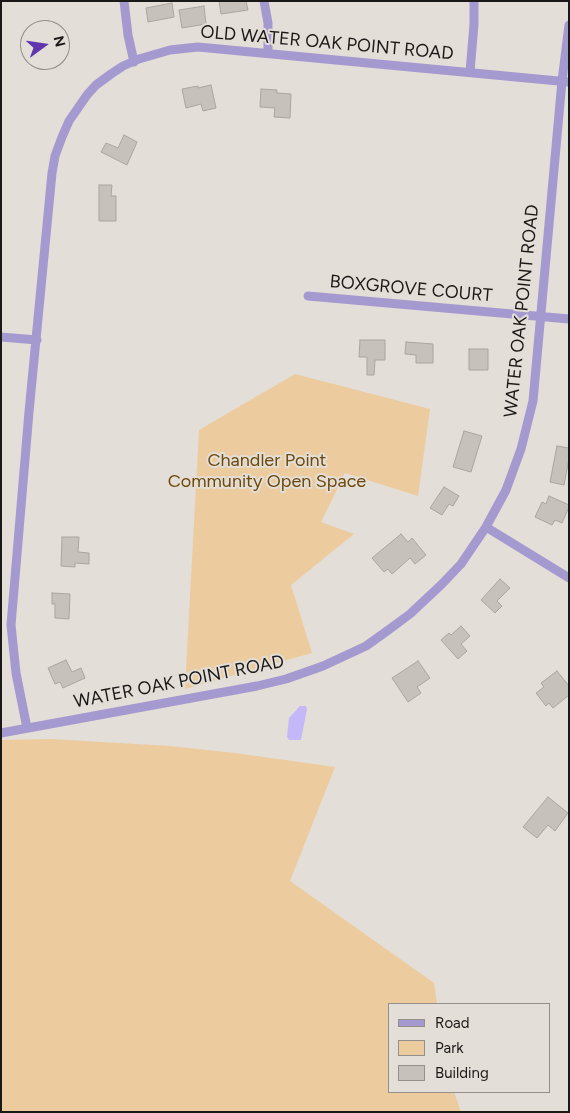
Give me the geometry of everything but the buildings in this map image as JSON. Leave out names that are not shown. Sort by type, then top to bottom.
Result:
[{"type":"street","points":[[124,1],[128,35],[134,62]]},
{"type":"street","points":[[264,1],[268,23],[268,53]]},
{"type":"street","points":[[470,72],[474,1]]},
{"type":"street","name":"WATER OAK POINT ROAD","points":[[1,733],[257,686],[286,679],[323,666],[366,646],[410,614],[461,564],[486,527],[506,490],[521,449],[532,401],[565,81],[569,25]]},
{"type":"street","name":"OLD WATER OAK POINT ROAD","points":[[27,728],[16,673],[11,625],[28,422],[55,156],[69,121],[87,95],[96,85],[124,66],[152,54],[198,47],[565,81]]},
{"type":"street","name":"BOXGROVE COURT","points":[[308,296],[569,319]]},
{"type":"street","points":[[1,337],[37,340]]},
{"type":"street","points":[[486,527],[569,578]]},
{"type":"green space","name":"Chandler Point Community Open Space","points":[[295,374],[430,409],[418,496],[345,473],[321,522],[354,534],[291,585],[312,653],[185,689],[199,430]]},
{"type":"green space","points":[[51,739],[170,746],[335,767],[290,881],[434,983],[437,1003],[388,1003],[388,1093],[454,1093],[461,1112],[1,1112],[1,740]]},
{"type":"shaded area","points":[[300,706],[306,706],[307,709],[301,740],[289,740],[287,737],[289,718]]}]
